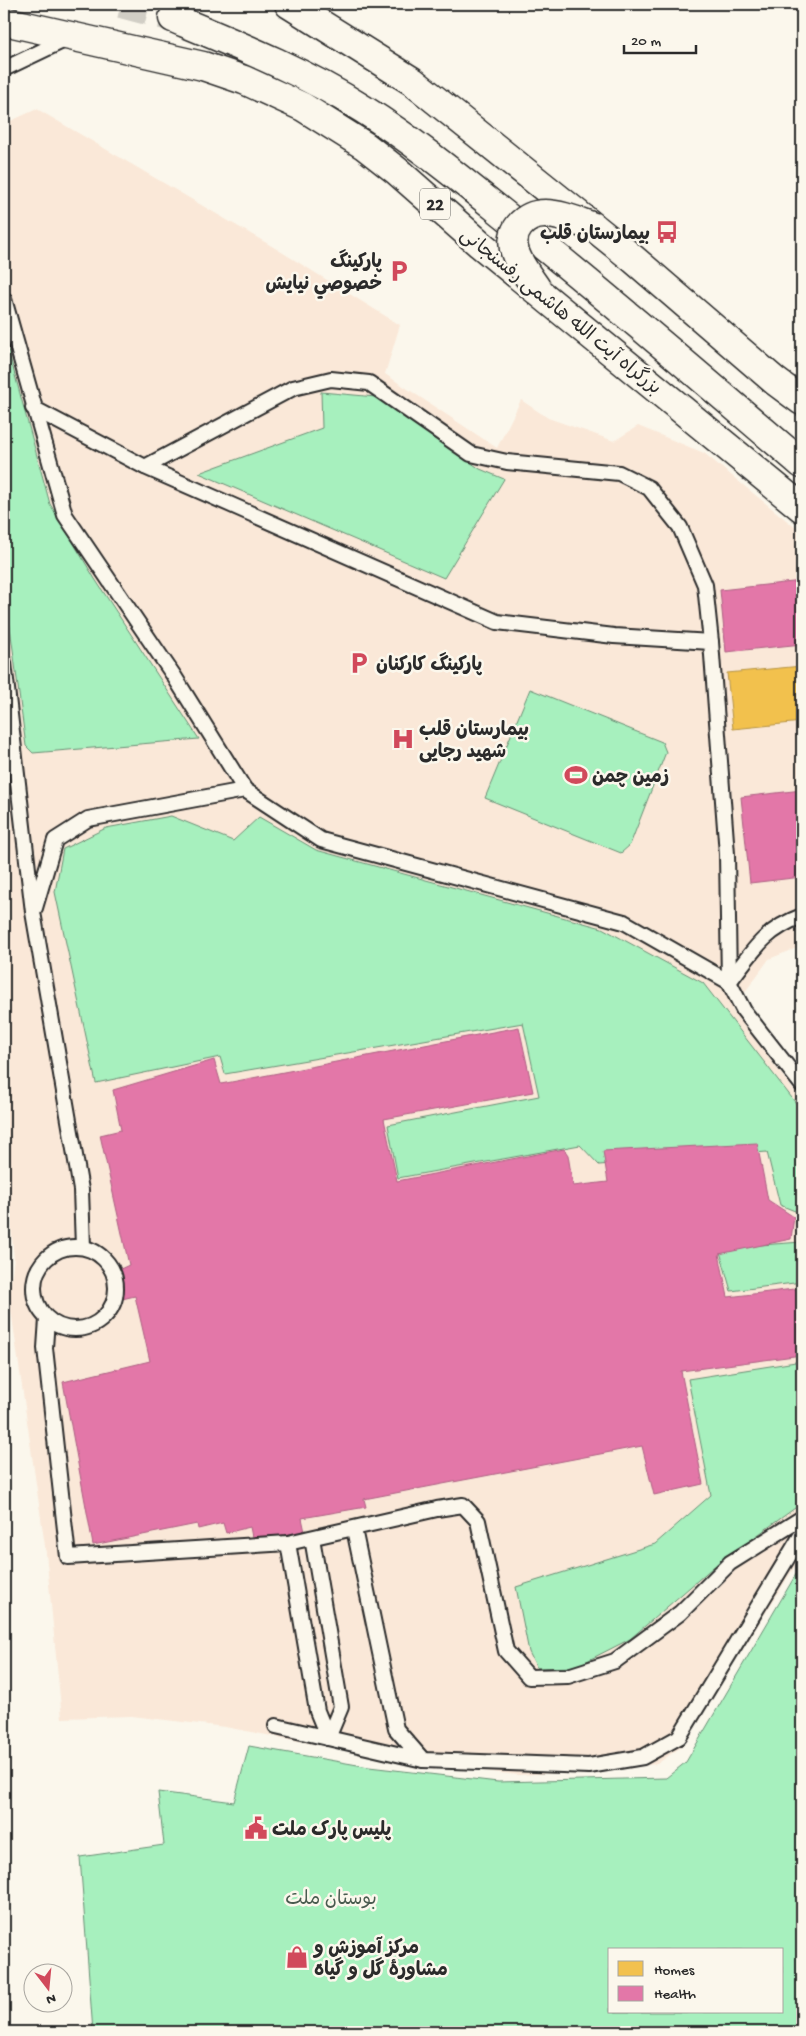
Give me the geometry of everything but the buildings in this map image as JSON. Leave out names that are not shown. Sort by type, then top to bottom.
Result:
[{"type":"highway","points":[[289,4],[412,81],[594,226],[775,381],[802,401]]},
{"type":"highway","points":[[173,18],[267,58],[310,79],[361,108],[417,144],[579,274],[802,464]]},
{"type":"highway","name":"بزرگراه آیت الله هاشمی رفسنجانی","points":[[4,21],[203,66],[251,83],[303,107],[365,146],[397,170],[480,244],[802,508]]},
{"type":"highway","points":[[537,289],[514,251],[513,238],[518,227],[531,218],[545,214],[594,226]]},
{"type":"lane","points":[[4,69],[74,36]]},
{"type":"lane","points":[[4,300],[33,408],[65,515],[174,676],[245,790],[321,840],[624,922],[729,982]]},
{"type":"lane","points":[[145,467],[293,388],[331,379],[369,383],[471,454],[507,462],[619,473],[649,488],[680,527],[705,585],[712,642],[727,854],[729,982],[744,1011],[802,1085]]},
{"type":"lane","points":[[33,408],[145,467],[497,622],[614,636],[712,642]]},
{"type":"lane","points":[[4,663],[33,912],[81,1190],[83,1247]]},
{"type":"lane","points":[[33,912],[55,840],[88,819],[245,790]]},
{"type":"lane","points":[[729,982],[765,936],[787,922],[802,916]]},
{"type":"lane","points":[[69,1247],[83,1247],[96,1252],[106,1260],[114,1273],[116,1286],[112,1306],[98,1322],[86,1328],[65,1328],[47,1319],[38,1308],[33,1282],[45,1258],[56,1251],[69,1247]]},
{"type":"lane","points":[[47,1319],[45,1348],[68,1557],[288,1543],[437,1509],[464,1505],[478,1521],[506,1651],[529,1676],[568,1676],[615,1661],[680,1613],[730,1562],[802,1518]]},
{"type":"lane","points":[[354,1529],[396,1729],[423,1760]]},
{"type":"lane","points":[[276,1726],[423,1760],[589,1766],[643,1757],[679,1737],[802,1534]]},
{"type":"lane","points":[[312,1538],[341,1707],[328,1738]]},
{"type":"lane","points":[[288,1543],[317,1711],[328,1738]]},
{"type":"shaded area","name":"بیمارستان قلب شهید رجایی","points":[[37,109],[275,248],[400,325],[385,374],[497,448],[521,400],[548,418],[614,441],[638,426],[704,453],[802,533],[802,946],[769,959],[732,1010],[802,1101],[802,1555],[681,1747],[657,1764],[597,1771],[519,1775],[419,1764],[225,1727],[132,1716],[62,1718],[46,1553],[9,1296],[14,1258],[4,1153],[4,124]]},
{"type":"green space","points":[[4,335],[50,504],[95,579],[199,739],[33,753],[26,746],[4,583]]},
{"type":"green space","points":[[321,392],[376,397],[480,469],[504,479],[444,578],[199,473],[322,428]]},
{"type":"green space","name":"زمین چمن","points":[[530,689],[662,742],[666,752],[630,845],[621,853],[485,798]]},
{"type":"green space","points":[[171,816],[233,841],[259,817],[316,850],[602,928],[703,983],[802,1111],[802,1204],[795,1211],[780,1205],[767,1152],[599,1165],[580,1145],[398,1178],[388,1125],[539,1096],[523,1023],[225,1074],[220,1057],[96,1083],[55,892],[63,849],[106,828]]},
{"type":"green space","points":[[802,1242],[802,1282],[731,1291],[719,1248]]},
{"type":"green space","points":[[802,1361],[802,1503],[712,1568],[630,1639],[575,1667],[537,1668],[529,1652],[516,1587],[655,1544],[711,1495],[688,1379]]},
{"type":"green space","name":"بوستان ملت","points":[[802,1564],[802,2032],[93,2032],[80,1857],[164,1845],[158,1792],[234,1802],[249,1746],[369,1767],[498,1782],[666,1778],[686,1762]]},
{"type":"tunnel","points":[[121,4],[173,18]]},
{"type":"place","name":"بیمارستان قلب","points":[[667,232]]},
{"type":"place","name":"پاركينگ خصوصي نيايش","points":[[399,271]]},
{"type":"place","name":"پارکینگ کارکنان","points":[[359,663]]},
{"type":"place","name":"بیمارستان قلب شهید رجایی","points":[[403,739]]},
{"type":"place","name":"زمین چمن","points":[[576,775]]},
{"type":"place","name":"پلیس پارک ملت","points":[[256,1828]]},
{"type":"place","name":"مرکز آموزش و مشاورهٔ گل و گیاه","points":[[297,1957]]}]
